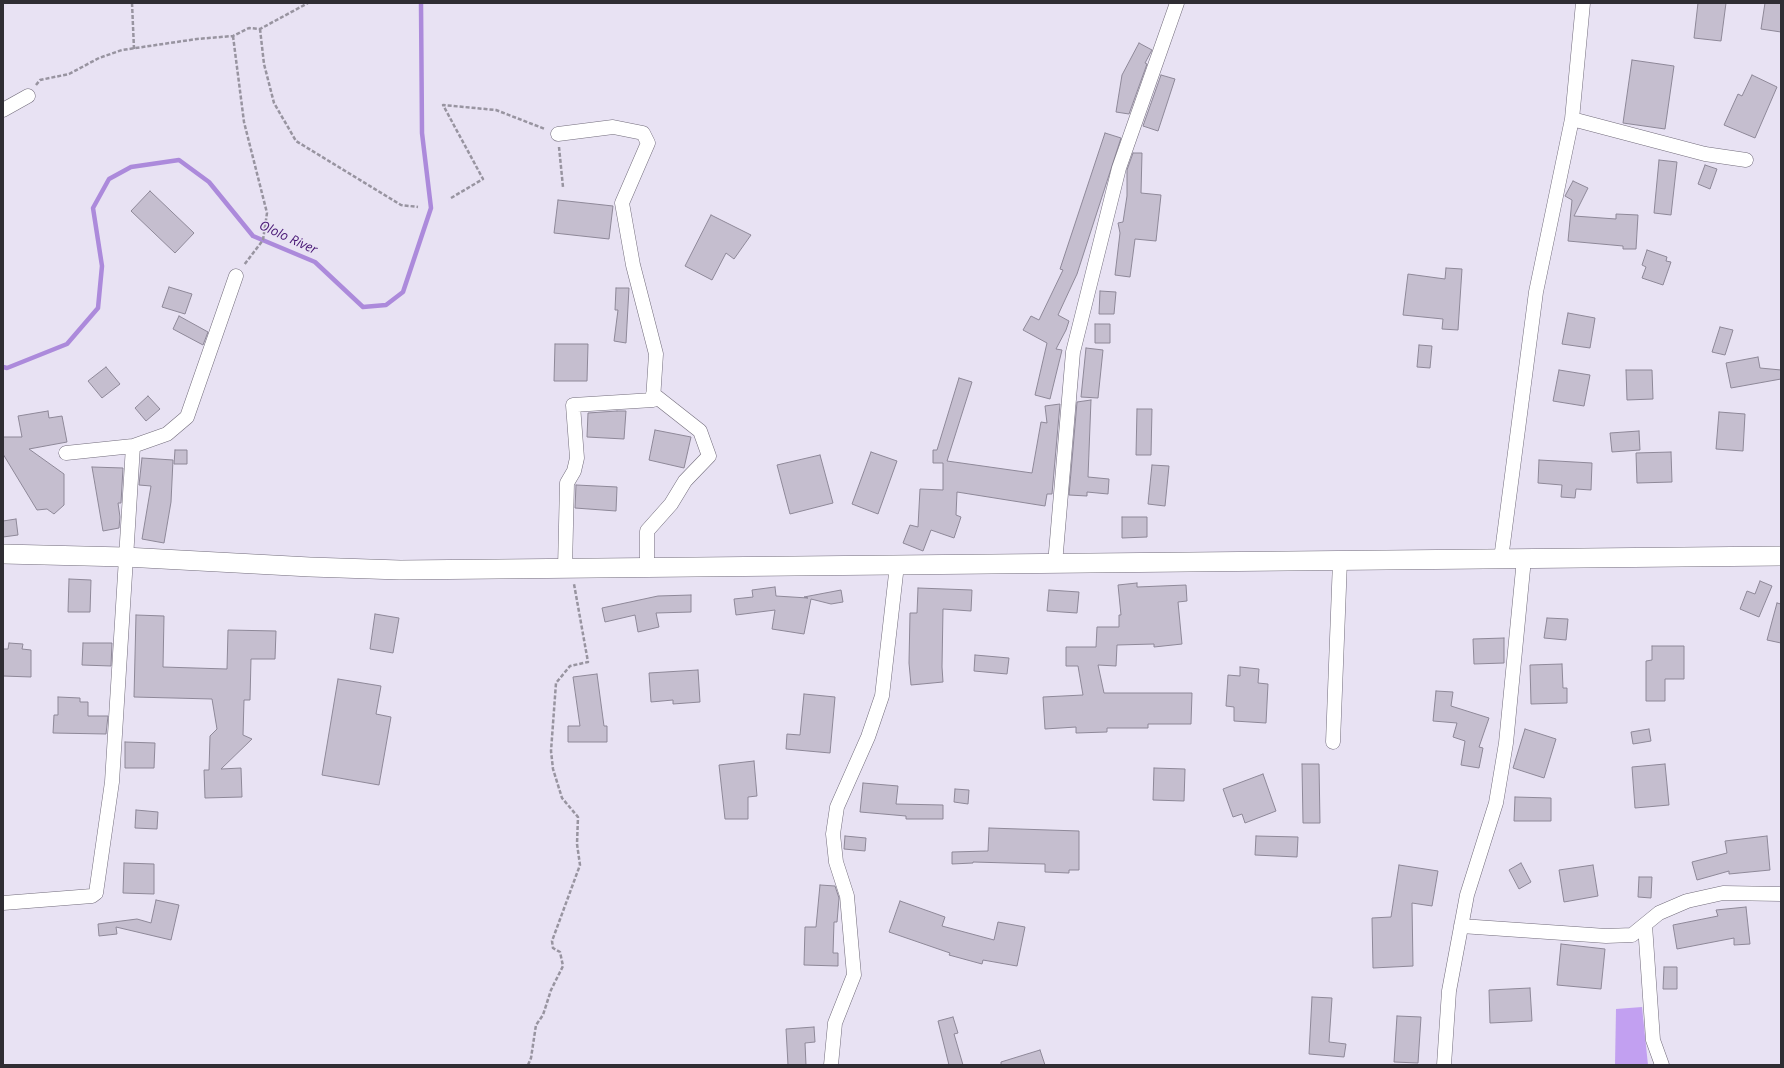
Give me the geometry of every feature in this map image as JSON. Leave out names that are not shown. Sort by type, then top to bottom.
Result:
[{"type":"main road","points":[[3,554],[125,557],[310,568],[400,570],[1781,556]]},
{"type":"street","points":[[1055,564],[1073,352],[1119,168],[1177,3]]},
{"type":"street","points":[[1501,559],[1536,292],[1572,119],[1583,3]]},
{"type":"street","points":[[3,110],[28,96]]},
{"type":"street","points":[[1572,119],[1705,154],[1746,160]]},
{"type":"street","points":[[558,134],[613,127],[643,133],[648,143],[622,203],[633,265],[656,354],[653,400],[573,405],[577,458],[574,471],[567,482],[568,568]]},
{"type":"street","points":[[66,454],[133,446],[168,434],[187,417],[236,276]]},
{"type":"street","points":[[647,567],[647,531],[671,504],[685,481],[709,456],[700,431],[653,394]]},
{"type":"street","points":[[3,903],[92,896],[96,892],[112,782],[133,446]]},
{"type":"street","points":[[1444,1065],[1449,991],[1461,926],[1467,895],[1496,803],[1506,743],[1524,559]]},
{"type":"street","points":[[1333,742],[1340,561]]},
{"type":"street","points":[[831,1065],[835,1023],[854,975],[847,896],[836,862],[833,834],[837,806],[868,737],[882,696],[897,565]]},
{"type":"street","points":[[1461,926],[1606,936],[1632,935],[1659,913],[1687,901],[1723,893],[1781,894]]},
{"type":"street","points":[[1645,925],[1653,1040],[1662,1065]]},
{"type":"path","points":[[132,3],[134,49]]},
{"type":"path","points":[[28,96],[40,80],[69,74],[99,58],[122,50],[197,39],[233,36],[249,28],[260,29],[308,3]]},
{"type":"path","points":[[260,29],[264,64],[274,103],[296,141],[401,205],[418,207]]},
{"type":"path","points":[[233,36],[244,122],[267,213],[262,240],[236,276]]},
{"type":"path","points":[[451,198],[483,178],[443,105],[496,110],[558,134],[563,187]]},
{"type":"path","points":[[528,1065],[531,1058],[536,1025],[543,1015],[551,990],[563,966],[560,952],[553,948],[552,941],[580,865],[577,844],[578,817],[562,798],[553,769],[551,751],[556,683],[570,666],[588,662],[568,568]]},
{"type":"shaded area","points":[[1642,1007],[1648,1065],[1615,1065],[1616,1009]]},
{"type":"building","points":[[1698,3],[1726,3],[1721,41],[1694,38]]},
{"type":"building","points":[[1765,3],[1781,3],[1781,32],[1761,29]]},
{"type":"building","points":[[1139,43],[1152,50],[1145,63],[1147,64],[1129,114],[1116,112],[1122,75]]},
{"type":"building","points":[[1632,60],[1674,66],[1665,129],[1623,123]]},
{"type":"building","points":[[1161,75],[1175,79],[1158,131],[1143,126]]},
{"type":"building","points":[[1752,75],[1777,87],[1755,138],[1724,125],[1738,94],[1742,96]]},
{"type":"building","points":[[1105,133],[1121,138],[1077,274],[1058,315],[1069,321],[1056,349],[1062,350],[1050,399],[1035,395],[1047,343],[1023,330],[1031,316],[1039,320],[1063,270],[1060,269]]},
{"type":"building","points":[[1133,153],[1142,153],[1141,193],[1161,195],[1156,241],[1135,239],[1130,277],[1115,275],[1120,233],[1118,223],[1123,222],[1127,196],[1127,170]]},
{"type":"building","points":[[1659,160],[1677,162],[1671,215],[1654,213]]},
{"type":"building","points":[[1705,165],[1717,169],[1710,189],[1698,184]]},
{"type":"building","points":[[1573,181],[1588,188],[1574,216],[1616,219],[1616,214],[1638,215],[1636,249],[1623,249],[1623,246],[1568,241],[1572,200],[1565,196]]},
{"type":"building","points":[[150,191],[194,233],[175,253],[131,211]]},
{"type":"building","points":[[558,200],[613,206],[609,239],[554,233]]},
{"type":"building","points":[[711,215],[751,235],[734,259],[726,253],[712,280],[685,266]]},
{"type":"building","points":[[1647,250],[1667,257],[1666,261],[1671,262],[1663,285],[1642,278],[1646,267],[1642,265]]},
{"type":"building","points":[[1446,268],[1462,269],[1458,330],[1442,329],[1443,319],[1403,315],[1408,274],[1445,279]]},
{"type":"building","points":[[169,287],[192,294],[185,314],[162,307]]},
{"type":"building","points":[[616,288],[629,288],[626,343],[614,341],[618,310],[615,310]]},
{"type":"building","points":[[1100,291],[1116,292],[1114,314],[1099,314]]},
{"type":"building","points":[[1568,313],[1595,318],[1590,348],[1562,344]]},
{"type":"building","points":[[179,316],[208,332],[203,345],[173,329]]},
{"type":"building","points":[[1095,324],[1110,324],[1110,343],[1095,343]]},
{"type":"building","points":[[1720,327],[1733,330],[1725,355],[1712,352]]},
{"type":"building","points":[[555,344],[588,344],[587,381],[554,381]]},
{"type":"building","points":[[1419,345],[1432,346],[1430,368],[1417,367]]},
{"type":"building","points":[[1086,348],[1103,350],[1098,398],[1081,397]]},
{"type":"building","points":[[1758,357],[1760,368],[1781,370],[1781,379],[1731,388],[1726,363]]},
{"type":"building","points":[[106,367],[120,384],[102,398],[88,381]]},
{"type":"building","points":[[1559,370],[1590,375],[1584,406],[1553,401]]},
{"type":"building","points":[[1626,370],[1652,370],[1653,399],[1627,400]]},
{"type":"building","points":[[959,378],[972,382],[947,461],[1032,473],[1041,422],[1047,423],[1045,406],[1060,404],[1052,494],[1047,494],[1045,506],[957,492],[956,515],[961,517],[954,538],[931,530],[923,551],[903,543],[910,525],[918,527],[920,489],[943,490],[943,463],[933,463],[933,450],[937,450]]},
{"type":"building","points":[[148,396],[160,409],[146,421],[135,408]]},
{"type":"building","points":[[1091,400],[1088,477],[1109,479],[1108,494],[1087,492],[1087,496],[1069,495],[1077,402]]},
{"type":"building","points":[[1137,409],[1152,409],[1151,455],[1136,455]]},
{"type":"building","points":[[48,411],[49,418],[62,416],[67,442],[29,449],[64,474],[64,505],[54,514],[47,509],[37,510],[3,454],[3,437],[22,437],[18,416]]},
{"type":"building","points":[[626,411],[624,439],[587,437],[588,413]]},
{"type":"building","points":[[1719,412],[1745,414],[1743,451],[1716,449]]},
{"type":"building","points":[[655,430],[691,437],[684,468],[649,460]]},
{"type":"building","points":[[1639,431],[1640,450],[1612,452],[1610,433]]},
{"type":"building","points":[[175,450],[187,450],[187,464],[174,464]]},
{"type":"building","points":[[871,452],[897,461],[878,514],[852,504]]},
{"type":"building","points":[[1671,452],[1672,482],[1637,483],[1636,453]]},
{"type":"building","points":[[820,455],[833,503],[790,514],[777,465]]},
{"type":"building","points":[[142,458],[173,460],[171,502],[164,543],[142,539],[151,486],[139,485]]},
{"type":"building","points":[[1539,460],[1592,463],[1591,490],[1576,489],[1575,498],[1561,497],[1562,485],[1538,483]]},
{"type":"building","points":[[1152,465],[1169,466],[1165,506],[1148,504]]},
{"type":"building","points":[[92,467],[123,468],[121,503],[118,503],[120,517],[119,528],[103,531]]},
{"type":"building","points":[[576,485],[617,487],[616,511],[575,508]]},
{"type":"building","points":[[1122,517],[1147,517],[1147,537],[1122,538]]},
{"type":"building","points":[[16,519],[18,535],[3,537],[3,521]]},
{"type":"building","points":[[69,579],[91,580],[90,612],[68,612]]},
{"type":"building","points":[[1760,581],[1772,586],[1759,617],[1740,609],[1747,591],[1755,594]]},
{"type":"building","points":[[1137,583],[1137,587],[1186,585],[1187,601],[1178,602],[1182,644],[1154,647],[1154,644],[1117,645],[1116,666],[1098,665],[1104,693],[1192,693],[1191,724],[1148,724],[1148,728],[1107,728],[1107,732],[1076,733],[1076,727],[1045,729],[1043,697],[1083,695],[1078,666],[1066,666],[1066,647],[1096,647],[1097,627],[1119,627],[1119,615],[1121,615],[1118,585]]},
{"type":"building","points":[[775,587],[776,596],[808,598],[804,597],[841,590],[843,602],[831,604],[811,599],[804,634],[772,629],[775,610],[736,615],[734,599],[753,597],[752,590]]},
{"type":"building","points":[[918,588],[972,590],[971,611],[943,609],[943,682],[911,685],[909,663],[910,613],[917,613]]},
{"type":"building","points":[[1049,590],[1079,592],[1077,613],[1047,611]]},
{"type":"building","points":[[691,595],[691,612],[656,613],[659,627],[638,632],[635,615],[605,622],[602,608],[658,596]]},
{"type":"building","points":[[1777,603],[1781,604],[1781,643],[1767,640]]},
{"type":"building","points":[[375,614],[399,618],[393,653],[370,649]]},
{"type":"building","points":[[136,615],[164,616],[163,667],[227,669],[228,630],[276,631],[275,659],[251,659],[250,700],[244,700],[243,735],[252,739],[221,769],[241,768],[242,797],[205,798],[204,770],[209,770],[210,736],[217,729],[212,699],[134,697]]},
{"type":"building","points":[[1547,618],[1568,619],[1566,640],[1544,638]]},
{"type":"building","points":[[1504,638],[1504,663],[1474,664],[1473,639]]},
{"type":"building","points":[[9,643],[23,644],[22,649],[31,650],[31,677],[3,676],[3,649],[8,649]]},
{"type":"building","points":[[83,643],[112,643],[111,666],[82,665]]},
{"type":"building","points":[[1652,646],[1684,646],[1684,679],[1665,679],[1665,701],[1646,701],[1646,661],[1652,660]]},
{"type":"building","points":[[975,655],[1009,658],[1007,674],[974,671]]},
{"type":"building","points":[[1562,664],[1563,688],[1567,688],[1567,703],[1531,704],[1530,665]]},
{"type":"building","points":[[1240,667],[1259,669],[1258,683],[1268,684],[1266,723],[1234,721],[1234,707],[1226,706],[1228,675],[1240,676]]},
{"type":"building","points":[[698,670],[700,702],[673,704],[673,700],[651,702],[649,673]]},
{"type":"building","points":[[597,674],[604,726],[607,726],[607,742],[568,742],[568,726],[580,726],[573,677]]},
{"type":"building","points":[[338,679],[381,686],[376,714],[391,717],[379,785],[322,775]]},
{"type":"building","points":[[1436,691],[1453,692],[1451,706],[1489,718],[1479,747],[1483,748],[1479,768],[1461,765],[1465,741],[1453,737],[1457,723],[1433,721]]},
{"type":"building","points":[[804,694],[835,697],[830,753],[786,749],[787,734],[800,735]]},
{"type":"building","points":[[58,697],[80,698],[80,702],[88,702],[88,716],[108,716],[106,734],[53,733],[54,715],[58,715]]},
{"type":"building","points":[[1525,729],[1556,739],[1544,778],[1513,768]]},
{"type":"building","points":[[1649,729],[1651,741],[1633,744],[1631,732]]},
{"type":"building","points":[[125,742],[155,743],[154,768],[125,768]]},
{"type":"building","points":[[754,761],[757,796],[748,797],[748,819],[725,819],[719,765]]},
{"type":"building","points":[[1302,764],[1319,764],[1320,823],[1303,823]]},
{"type":"building","points":[[1665,764],[1669,805],[1635,808],[1632,767]]},
{"type":"building","points":[[1154,768],[1185,769],[1184,801],[1153,800]]},
{"type":"building","points":[[1263,774],[1276,811],[1245,823],[1242,814],[1233,817],[1223,789]]},
{"type":"building","points":[[863,783],[898,786],[896,804],[943,805],[943,819],[906,819],[906,816],[860,812]]},
{"type":"building","points":[[955,789],[969,790],[968,804],[954,802]]},
{"type":"building","points":[[1515,797],[1551,798],[1551,821],[1514,821]]},
{"type":"building","points":[[136,810],[158,812],[157,829],[135,828]]},
{"type":"building","points":[[989,828],[1079,831],[1079,870],[1069,870],[1069,873],[1045,872],[1045,864],[973,862],[952,864],[952,852],[988,851]]},
{"type":"building","points":[[845,836],[866,838],[865,851],[844,849]]},
{"type":"building","points":[[1256,836],[1298,837],[1297,857],[1255,855]]},
{"type":"building","points":[[1767,836],[1770,870],[1729,874],[1729,871],[1697,880],[1692,862],[1727,853],[1725,841]]},
{"type":"building","points":[[124,863],[154,864],[154,894],[123,893]]},
{"type":"building","points":[[1521,863],[1531,882],[1519,889],[1509,870]]},
{"type":"building","points":[[1399,865],[1438,871],[1432,906],[1412,903],[1413,966],[1373,968],[1372,918],[1391,917]]},
{"type":"building","points":[[1593,865],[1598,896],[1564,902],[1559,870]]},
{"type":"building","points":[[1639,877],[1652,877],[1651,898],[1638,897]]},
{"type":"building","points":[[820,885],[835,886],[839,898],[837,922],[834,922],[833,953],[838,953],[838,966],[804,965],[805,927],[816,927]]},
{"type":"building","points":[[156,900],[179,905],[171,940],[116,927],[117,934],[99,936],[98,924],[137,919],[151,923]]},
{"type":"building","points":[[900,901],[945,917],[942,926],[994,940],[998,922],[1025,927],[1017,966],[983,960],[982,964],[949,955],[950,953],[889,932]]},
{"type":"building","points":[[1746,907],[1750,944],[1734,945],[1734,938],[1677,949],[1673,925],[1718,916],[1716,910]]},
{"type":"building","points":[[1561,944],[1605,949],[1601,989],[1557,985]]},
{"type":"building","points":[[1664,967],[1677,967],[1677,989],[1663,989]]},
{"type":"building","points":[[1530,988],[1532,1021],[1490,1023],[1489,990]]},
{"type":"building","points":[[1312,997],[1332,998],[1329,1042],[1346,1044],[1344,1057],[1309,1054]]},
{"type":"building","points":[[1397,1016],[1421,1017],[1418,1063],[1394,1062]]},
{"type":"building","points":[[953,1017],[958,1033],[954,1034],[963,1065],[949,1065],[938,1021]]},
{"type":"building","points":[[814,1027],[815,1042],[805,1043],[806,1065],[788,1065],[786,1029]]},
{"type":"building","points":[[1040,1050],[1045,1065],[1001,1065],[1001,1062]]},
{"type":"waterway","name":"Ololo River","points":[[3,367],[7,368],[67,344],[98,308],[102,266],[93,208],[109,179],[131,167],[179,160],[209,182],[253,236],[315,262],[363,307],[386,305],[403,292],[431,208],[422,133],[421,3]]}]
